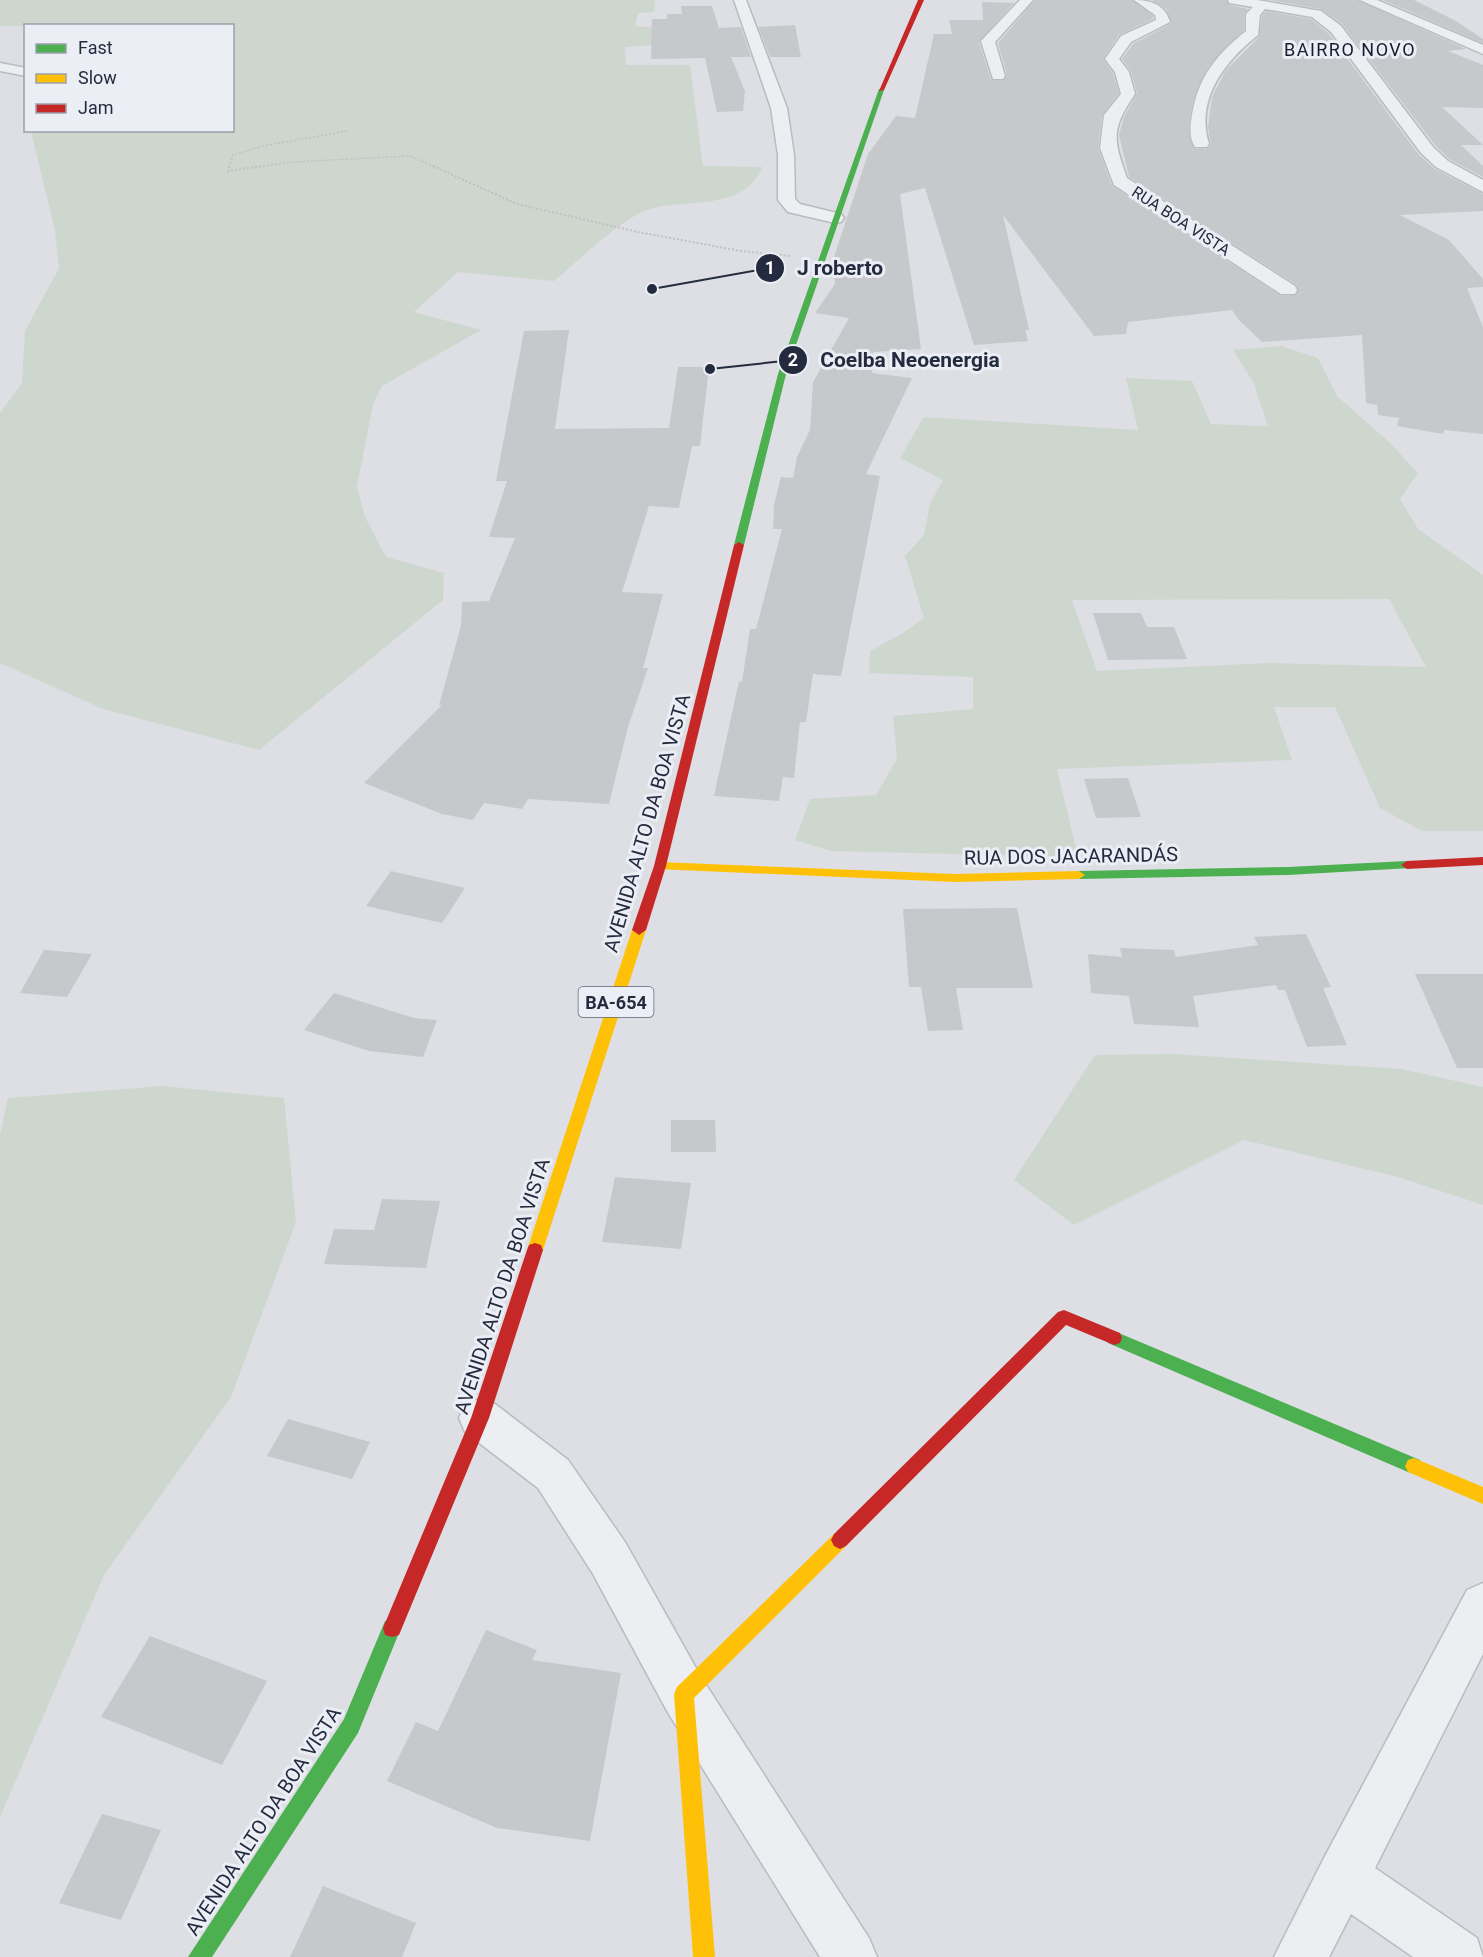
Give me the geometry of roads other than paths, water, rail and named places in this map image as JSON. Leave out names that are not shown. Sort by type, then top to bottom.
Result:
[{"type":"main road","name":"AVENIDA ALTO DA BOA VISTA","points":[[199,1957],[351,1726],[480,1418],[660,866],[782,374],[888,68],[921,0]]},
{"type":"main road","name":"RUA DOS JACARANDÁS","points":[[660,866],[955,878],[1288,871],[1483,861]]},
{"type":"main road","points":[[704,1957],[684,1694],[1064,1317],[1483,1496]]},
{"type":"street","points":[[740,0],[779,108],[786,155],[787,200],[794,208],[835,218]]},
{"type":"street","points":[[998,76],[988,41],[1027,0]]},
{"type":"street","name":"RUA BOA VISTA","points":[[1140,0],[1161,13],[1163,22],[1130,33],[1116,48],[1112,59],[1122,72],[1128,93],[1112,115],[1108,148],[1120,181],[1288,290]]},
{"type":"street","points":[[1234,0],[1316,14],[1336,29],[1427,150],[1442,164],[1483,186]]},
{"type":"street","points":[[1366,0],[1483,50]]},
{"type":"street","points":[[1199,139],[1202,89],[1211,73],[1231,50],[1253,32],[1253,14],[1262,5]]},
{"type":"street","points":[[0,67],[24,72]]},
{"type":"street","points":[[480,1418],[552,1474],[609,1558],[684,1694],[850,1957]]},
{"type":"street","points":[[1300,1957],[1483,1606]]},
{"type":"street","points":[[1342,1876],[1458,1957]]},
{"type":"place","name":"J roberto","points":[[652,289]]},
{"type":"place","name":"Coelba Neoenergia","points":[[710,369]]},
{"type":"district","name":"BAIRRO NOVO","points":[[1350,49]]}]
